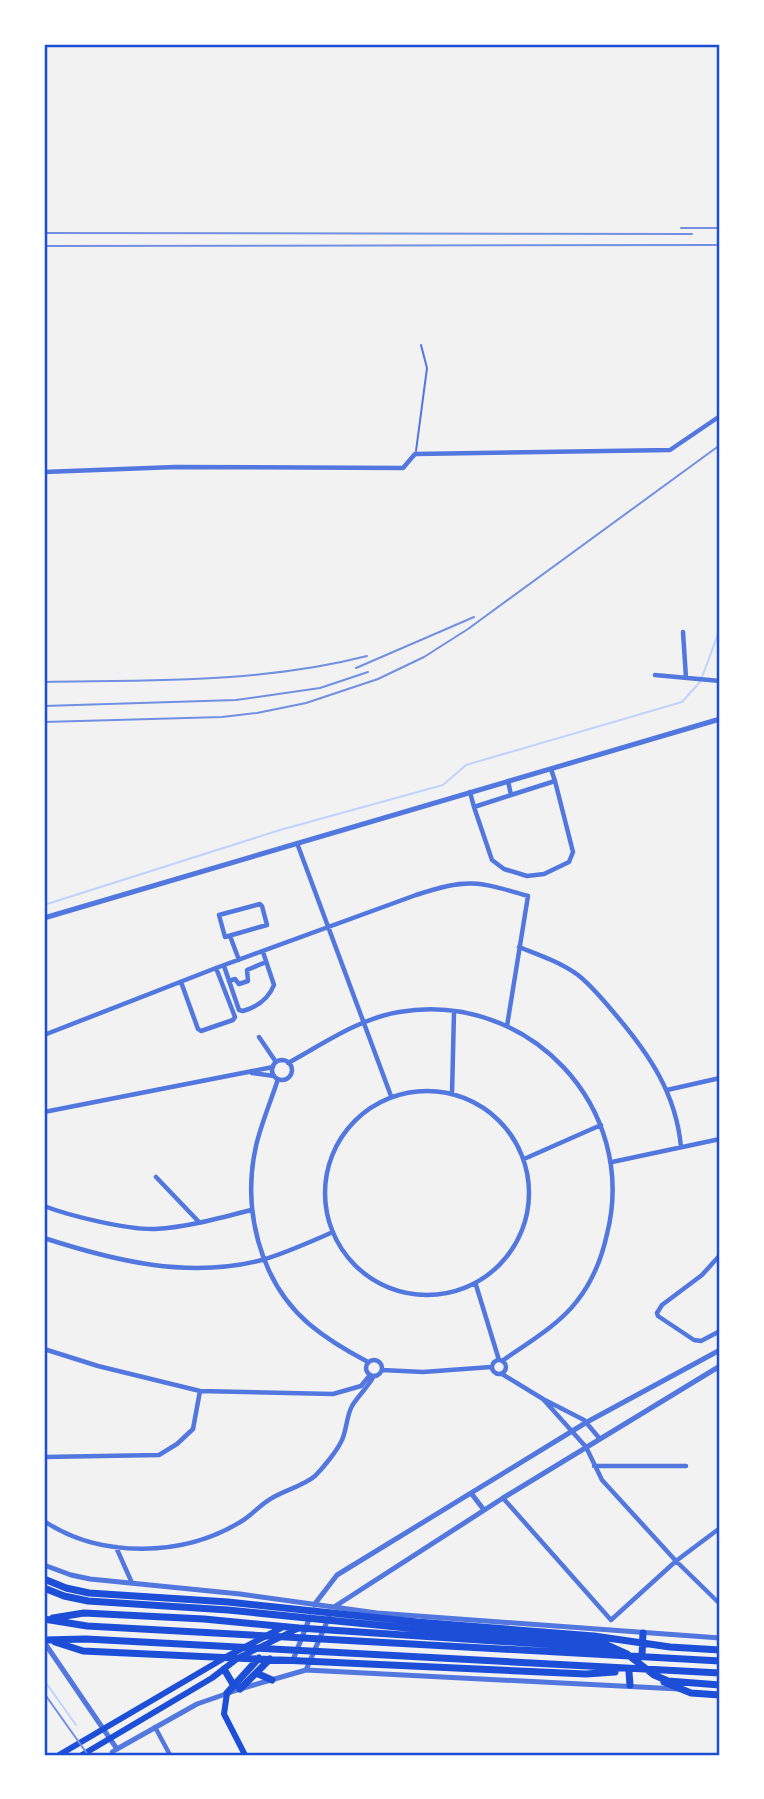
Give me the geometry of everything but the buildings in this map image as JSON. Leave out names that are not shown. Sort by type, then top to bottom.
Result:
[{"type":"highway","points":[[44,1579],[66,1588],[89,1592],[228,1602],[720,1650]]},
{"type":"highway","points":[[44,1588],[88,1601],[228,1610],[379,1626],[587,1641],[617,1650],[668,1685],[691,1693],[720,1694]]},
{"type":"highway","points":[[46,1619],[84,1613],[204,1619],[324,1630],[587,1647],[670,1659]]},
{"type":"highway","points":[[46,1619],[87,1626],[720,1661]]},
{"type":"highway","points":[[642,1655],[643,1633]]},
{"type":"highway","points":[[45,1641],[86,1639],[720,1673]]},
{"type":"highway","points":[[45,1641],[83,1651],[206,1657],[586,1674],[669,1670]]},
{"type":"highway","points":[[237,1687],[259,1658]]},
{"type":"highway","points":[[227,1693],[256,1673],[270,1659]]},
{"type":"highway","points":[[224,1669],[237,1687]]},
{"type":"highway","points":[[629,1672],[630,1685]]},
{"type":"highway","points":[[256,1673],[272,1681]]},
{"type":"highway","points":[[654,1675],[668,1681],[720,1685]]},
{"type":"main road","points":[[59,1755],[226,1657],[283,1627]]},
{"type":"main road","points":[[82,1755],[212,1678],[237,1658],[304,1627]]},
{"type":"main road","points":[[227,1693],[224,1714],[245,1755]]},
{"type":"street","points":[[44,472],[175,467],[403,468],[415,454],[670,450],[720,416]]},
{"type":"street","points":[[683,632],[688,678]]},
{"type":"street","points":[[654,675],[720,681]]},
{"type":"street","points":[[44,918],[720,719]]},
{"type":"street","points":[[470,792],[492,860],[504,869],[527,876],[544,874],[569,862],[573,852],[551,768]]},
{"type":"street","points":[[508,781],[511,795]]},
{"type":"street","points":[[474,807],[555,781]]},
{"type":"street","points":[[297,844],[391,1096]]},
{"type":"street","points":[[44,1035],[216,968],[444,886],[463,882],[484,883],[528,896],[507,1026]]},
{"type":"street","points":[[261,904],[267,925],[230,936],[225,937],[219,915],[261,904]]},
{"type":"street","points":[[230,936],[239,960]]},
{"type":"street","points":[[519,947],[553,960],[578,976],[643,1048],[667,1090],[679,1128],[681,1147]]},
{"type":"street","points":[[224,966],[239,1010],[243,1012],[256,1007],[273,988],[263,952]]},
{"type":"street","points":[[229,981],[235,979],[239,984],[248,981],[247,970],[266,962]]},
{"type":"street","points":[[181,982],[198,1029],[201,1031],[233,1020],[235,1017],[216,968]]},
{"type":"street","points":[[44,1112],[251,1073],[281,1061],[288,1063],[364,1022],[398,1012],[435,1009],[472,1014],[507,1026],[537,1044],[564,1066],[585,1094],[601,1125],[611,1162],[613,1211],[601,1258],[577,1302],[540,1335],[494,1361],[491,1367]]},
{"type":"street","points":[[452,1094],[454,1012]]},
{"type":"street","points":[[260,1037],[275,1065],[276,1078],[256,1144],[251,1177],[251,1210],[264,1259],[282,1293],[307,1322],[337,1346],[369,1362]]},
{"type":"street","points":[[251,1073],[284,1080],[292,1071],[288,1063]]},
{"type":"street","points":[[667,1090],[720,1078]]},
{"type":"street","points":[[423,1090],[452,1094],[485,1108],[508,1131],[524,1159],[530,1188],[527,1218],[515,1246],[496,1269],[476,1285],[440,1294],[407,1293],[376,1281],[351,1260],[333,1232],[326,1206],[326,1178],[333,1152],[347,1128],[367,1109],[391,1096],[423,1090]]},
{"type":"street","points":[[524,1159],[601,1125]]},
{"type":"street","points":[[611,1162],[720,1139]]},
{"type":"street","points":[[156,1177],[199,1223]]},
{"type":"street","points":[[44,1206],[90,1219],[153,1229],[199,1223],[251,1210]]},
{"type":"street","points":[[44,1238],[138,1264],[193,1269],[229,1267],[264,1259],[333,1232]]},
{"type":"street","points":[[720,1255],[702,1275],[662,1305],[657,1313],[694,1340],[701,1341],[720,1331]]},
{"type":"street","points":[[476,1285],[500,1360],[506,1366],[502,1374]]},
{"type":"street","points":[[44,1349],[98,1366],[200,1391],[333,1394],[360,1387],[372,1375],[382,1370],[423,1372],[491,1367]]},
{"type":"street","points":[[293,1660],[315,1604],[337,1574],[587,1422],[720,1350]]},
{"type":"street","points":[[372,1375],[366,1369],[374,1359],[382,1365],[382,1370]]},
{"type":"street","points":[[304,1627],[503,1498],[720,1366]]},
{"type":"street","points":[[491,1367],[495,1373],[502,1374],[587,1422],[600,1438]]},
{"type":"street","points":[[44,1521],[77,1539],[132,1549],[171,1547],[205,1538],[242,1521],[271,1499],[314,1476],[342,1442],[351,1407],[372,1375]]},
{"type":"street","points":[[44,1457],[159,1455],[177,1444],[193,1429],[200,1391]]},
{"type":"street","points":[[543,1399],[586,1447],[602,1480],[676,1561],[720,1604]]},
{"type":"street","points":[[594,1466],[686,1466]]},
{"type":"street","points":[[471,1493],[484,1510]]},
{"type":"street","points":[[503,1498],[611,1620],[676,1561],[720,1528]]},
{"type":"street","points":[[116,1547],[132,1583]]},
{"type":"street","points":[[44,1565],[80,1577],[333,1608],[720,1638]]},
{"type":"street","points":[[283,1627],[315,1604]]},
{"type":"street","points":[[306,1670],[333,1608]]},
{"type":"street","points":[[45,1641],[117,1749]]},
{"type":"street","points":[[237,1687],[272,1681],[306,1670],[630,1685],[720,1694]]},
{"type":"street","points":[[114,1755],[112,1752],[155,1726],[197,1704],[227,1693]]},
{"type":"street","points":[[155,1726],[170,1755]]},
{"type":"lane","points":[[415,454],[427,368],[421,345]]},
{"type":"waterway","points":[[702,677],[720,629]]},
{"type":"waterway","points":[[44,905],[280,830],[443,785],[466,765],[682,702],[700,682]]},
{"type":"waterway","points":[[44,1680],[76,1725]]},
{"type":"railway","points":[[681,228],[720,228]]},
{"type":"railway","points":[[44,233],[692,234]]},
{"type":"railway","points":[[44,246],[720,245]]},
{"type":"railway","points":[[44,722],[222,717],[257,713],[306,703],[378,679],[424,657],[468,629],[720,445]]},
{"type":"railway","points":[[356,668],[474,617]]},
{"type":"railway","points":[[44,682],[247,676],[327,665],[367,656]]},
{"type":"railway","points":[[44,706],[236,700],[320,688],[368,672]]},
{"type":"railway","points":[[44,1693],[88,1755]]}]
